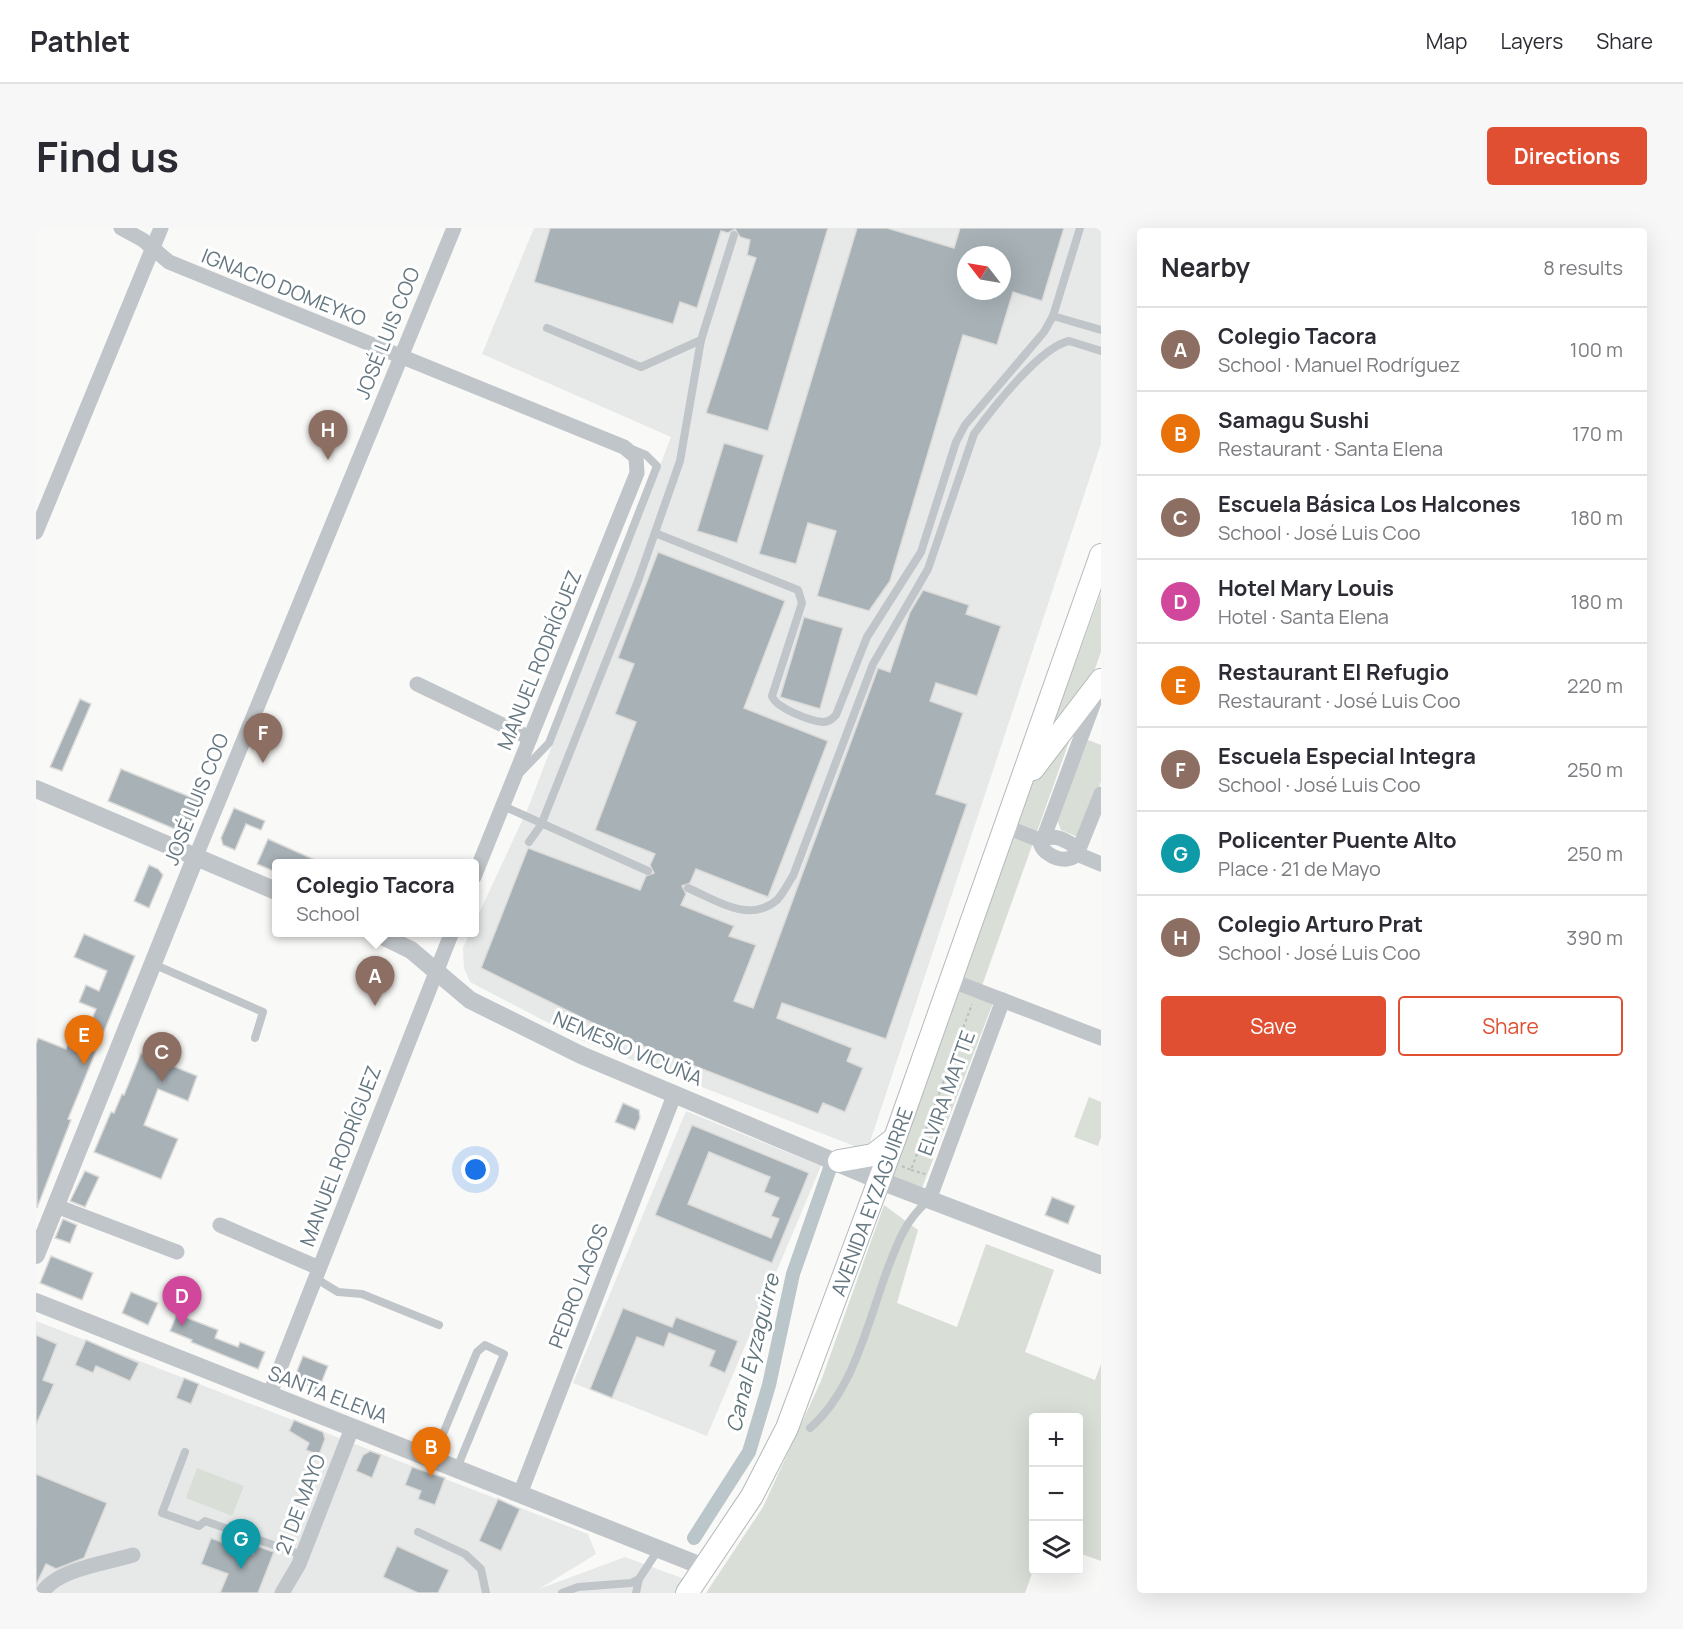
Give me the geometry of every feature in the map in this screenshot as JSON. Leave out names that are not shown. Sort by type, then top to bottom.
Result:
[{"type":"main road","name":"AVENIDA EYZAGUIRRE","points":[[687,1593],[752,1496],[780,1445],[895,1138],[1101,555]]},
{"type":"main road","name":"AVENIDA EYZAGUIRRE","points":[[1016,793],[1101,681]]},
{"type":"main road","points":[[839,1161],[873,1155],[895,1138]]},
{"type":"street","name":"IGNACIO DOMEYKO","points":[[121,228],[139,237],[169,262],[624,447],[636,457]]},
{"type":"street","points":[[36,532],[161,228]]},
{"type":"street","name":"JOSÉ LUIS COO","points":[[36,1255],[196,856],[454,228]]},
{"type":"street","name":"MANUEL RODRÍGUEZ","points":[[479,864],[637,473],[636,457]]},
{"type":"street","name":"AVENIDA EYZAGUIRRE","points":[[1042,841],[1101,681]]},
{"type":"street","points":[[417,684],[530,738]]},
{"type":"street","points":[[36,789],[272,889]]},
{"type":"street","points":[[1004,826],[1042,841],[1042,848],[1049,854],[1068,860],[1077,855],[1101,794]]},
{"type":"street","points":[[1077,855],[1101,864]]},
{"type":"street","name":"NEMESIO VICUÑA","points":[[383,937],[411,950],[470,1000],[581,1054],[839,1161],[882,1170],[929,1200],[1101,1265]]},
{"type":"street","name":"MANUEL RODRÍGUEZ","points":[[268,1396],[450,937]]},
{"type":"street","points":[[950,980],[1101,1038]]},
{"type":"street","name":"ELVIRA MATTE","points":[[929,1200],[1003,1000]]},
{"type":"street","name":"PEDRO LAGOS","points":[[520,1494],[675,1093]]},
{"type":"street","points":[[56,1206],[177,1252]]},
{"type":"street","points":[[220,1225],[317,1273]]},
{"type":"street","name":"SANTA ELENA","points":[[36,1302],[268,1396],[704,1567]]},
{"type":"street","name":"21 DE MAYO","points":[[282,1593],[302,1555],[352,1428]]},
{"type":"street","points":[[42,1593],[61,1576],[133,1555]]},
{"type":"lane","points":[[655,533],[798,590],[802,603],[772,696],[780,707],[820,721],[830,720],[836,715],[867,638],[921,552],[956,442],[965,425],[1044,332],[1053,316],[1080,228]]},
{"type":"lane","points":[[529,842],[541,825],[655,533],[680,461],[701,340],[734,235]]},
{"type":"lane","points":[[1053,316],[1101,330]]},
{"type":"lane","points":[[547,328],[641,367],[701,340]]},
{"type":"lane","points":[[688,888],[744,912],[758,910],[777,900],[793,876],[873,664],[928,569],[974,434],[988,415],[1047,351],[1069,341],[1101,351]]},
{"type":"lane","points":[[512,782],[549,743],[657,466],[646,454],[624,447]]},
{"type":"lane","points":[[502,806],[648,871]]},
{"type":"lane","points":[[153,964],[263,1012],[255,1038]]},
{"type":"lane","points":[[810,1428],[839,1394],[900,1236],[915,1212],[929,1200]]},
{"type":"lane","points":[[317,1273],[338,1292],[362,1294],[439,1325]]},
{"type":"lane","points":[[432,1460],[477,1352],[485,1345],[504,1354],[457,1469]]},
{"type":"lane","points":[[185,1452],[162,1513],[199,1526],[205,1521],[302,1555]]},
{"type":"lane","points":[[418,1532],[465,1554],[481,1569],[486,1593]]},
{"type":"lane","points":[[636,1593],[639,1579],[659,1549]]},
{"type":"lane","points":[[562,1593],[578,1587],[631,1583],[639,1579]]},
{"type":"path","points":[[882,1170],[911,1170],[972,1003],[980,1006]]},
{"type":"shaded area","points":[[534,228],[1101,228],[1101,444],[867,1151],[583,1041],[470,982],[464,968],[463,948],[468,937],[479,937],[479,913],[528,808],[671,437],[482,354]]},
{"type":"shaded area","points":[[1101,593],[1101,652],[978,997],[993,1003],[922,1188],[886,1175]]},
{"type":"shaded area","points":[[1088,740],[1101,745],[1101,782],[1080,838],[1061,830],[1057,820]]},
{"type":"shaded area","points":[[1089,1097],[1101,1102],[1101,1137],[1098,1146],[1074,1137]]},
{"type":"shaded area","points":[[686,1111],[821,1166],[707,1436],[573,1383]]},
{"type":"shaded area","points":[[884,1205],[918,1230],[897,1303],[957,1327],[986,1244],[1054,1270],[1025,1352],[1095,1380],[1101,1364],[1101,1561],[1083,1554],[1083,1413],[1029,1413],[1029,1575],[1031,1575],[1025,1593],[706,1593],[763,1507],[821,1381]]},
{"type":"shaded area","points":[[36,1321],[588,1534],[596,1554],[539,1589],[625,1557],[690,1581],[682,1593],[36,1593]]},
{"type":"shaded area","points":[[197,1468],[244,1486],[232,1516],[186,1498]]},
{"type":"building","points":[[550,228],[828,228],[768,431],[706,413],[756,258],[747,255],[750,240],[740,237],[735,229],[728,233],[721,231],[697,308],[680,302],[673,324],[534,282]]},
{"type":"building","points":[[857,228],[887,228],[954,248],[960,228],[1064,228],[1042,301],[1013,292],[1011,299],[1011,246],[957,246],[957,300],[1011,300],[997,345],[963,335],[890,581],[869,611],[817,596],[836,531],[808,523],[796,564],[759,554]]},
{"type":"building","points":[[724,443],[764,455],[737,543],[697,531]]},
{"type":"building","points":[[658,552],[785,601],[744,708],[828,741],[768,897],[696,869],[690,883],[682,886],[686,894],[681,905],[734,926],[729,936],[756,945],[734,1001],[753,1008],[878,668],[890,672],[910,612],[923,590],[969,605],[966,614],[1001,626],[977,696],[936,683],[930,701],[963,713],[936,794],[967,804],[886,1039],[782,1003],[777,1018],[852,1048],[847,1061],[863,1068],[845,1112],[823,1103],[818,1114],[602,1030],[603,1028],[481,968],[528,848],[640,890],[646,876],[654,873],[650,865],[655,854],[595,830],[636,722],[615,714],[634,664],[618,658]]},
{"type":"building","points":[[804,617],[843,628],[820,709],[780,697]]},
{"type":"building","points":[[80,699],[91,704],[62,771],[50,767]]},
{"type":"building","points":[[121,769],[200,801],[188,830],[182,832],[108,801]]},
{"type":"building","points":[[234,808],[265,821],[261,830],[246,824],[235,850],[223,845],[221,838]]},
{"type":"building","points":[[268,839],[313,859],[272,859],[272,870],[257,864]]},
{"type":"building","points":[[149,865],[158,869],[163,875],[149,908],[134,901]]},
{"type":"building","points":[[84,934],[135,956],[68,1119],[71,1120],[37,1208],[36,1044],[38,1038],[66,1049],[76,1024],[88,1029],[96,1009],[79,1002],[86,985],[99,991],[107,971],[74,957]]},
{"type":"building","points":[[141,1053],[197,1076],[188,1101],[158,1089],[144,1125],[178,1139],[161,1179],[94,1152],[111,1112],[114,1113],[122,1094],[124,1095]]},
{"type":"building","points":[[623,1103],[639,1110],[640,1118],[635,1130],[615,1122]]},
{"type":"building","points":[[692,1125],[809,1173],[772,1263],[655,1215]],"holes":[[[709,1152],[770,1177],[764,1192],[779,1198],[771,1216],[779,1219],[771,1238],[688,1204]]]},
{"type":"building","points":[[85,1171],[99,1177],[85,1207],[70,1201]]},
{"type":"building","points":[[1052,1197],[1075,1206],[1068,1224],[1045,1215]]},
{"type":"building","points":[[63,1219],[77,1225],[70,1243],[55,1238]]},
{"type":"building","points":[[51,1256],[93,1273],[82,1300],[40,1283]]},
{"type":"building","points":[[131,1292],[158,1303],[148,1325],[122,1313]]},
{"type":"building","points":[[623,1308],[672,1327],[676,1317],[738,1341],[725,1373],[709,1366],[715,1351],[669,1333],[664,1347],[637,1337],[612,1398],[590,1389]]},
{"type":"building","points":[[177,1314],[218,1330],[215,1338],[238,1347],[240,1342],[265,1352],[258,1369],[170,1331]]},
{"type":"building","points":[[36,1335],[57,1344],[43,1380],[54,1384],[36,1425]]},
{"type":"building","points":[[86,1340],[139,1363],[130,1381],[96,1366],[93,1373],[75,1365]]},
{"type":"building","points":[[303,1356],[328,1366],[318,1391],[293,1381]]},
{"type":"building","points":[[184,1378],[199,1384],[191,1404],[176,1398]]},
{"type":"building","points":[[294,1420],[323,1432],[325,1439],[319,1455],[306,1450],[309,1443],[289,1431]]},
{"type":"building","points":[[370,1451],[381,1455],[372,1478],[356,1471],[363,1455]]},
{"type":"building","points":[[412,1467],[445,1478],[435,1505],[418,1499],[421,1491],[405,1485]]},
{"type":"building","points":[[36,1474],[107,1503],[84,1558],[56,1569],[46,1564],[36,1585]]},
{"type":"building","points":[[498,1499],[520,1509],[501,1551],[479,1541]]},
{"type":"building","points":[[211,1538],[253,1554],[257,1546],[274,1552],[258,1593],[220,1593],[228,1574],[201,1564]]},
{"type":"building","points":[[397,1546],[449,1570],[438,1593],[418,1593],[383,1577]]},
{"type":"waterway","name":"Canal Eyzaguirre","points":[[694,1538],[749,1452],[769,1385],[793,1274],[830,1168]]},
{"type":"place","name":"Colegio Arturo Prat","points":[[328,460]]},
{"type":"place","name":"Escuela Especial Integra","points":[[263,763]]},
{"type":"place","name":"Colegio Tacora","points":[[375,1006]]},
{"type":"place","name":"Restaurant El Refugio","points":[[84,1065]]},
{"type":"place","name":"Escuela Básica Los Halcones","points":[[162,1082]]},
{"type":"place","name":"Hotel Mary Louis","points":[[182,1326]]},
{"type":"place","name":"Samagu Sushi","points":[[431,1477]]},
{"type":"place","name":"Policenter Puente Alto","points":[[241,1569]]}]
